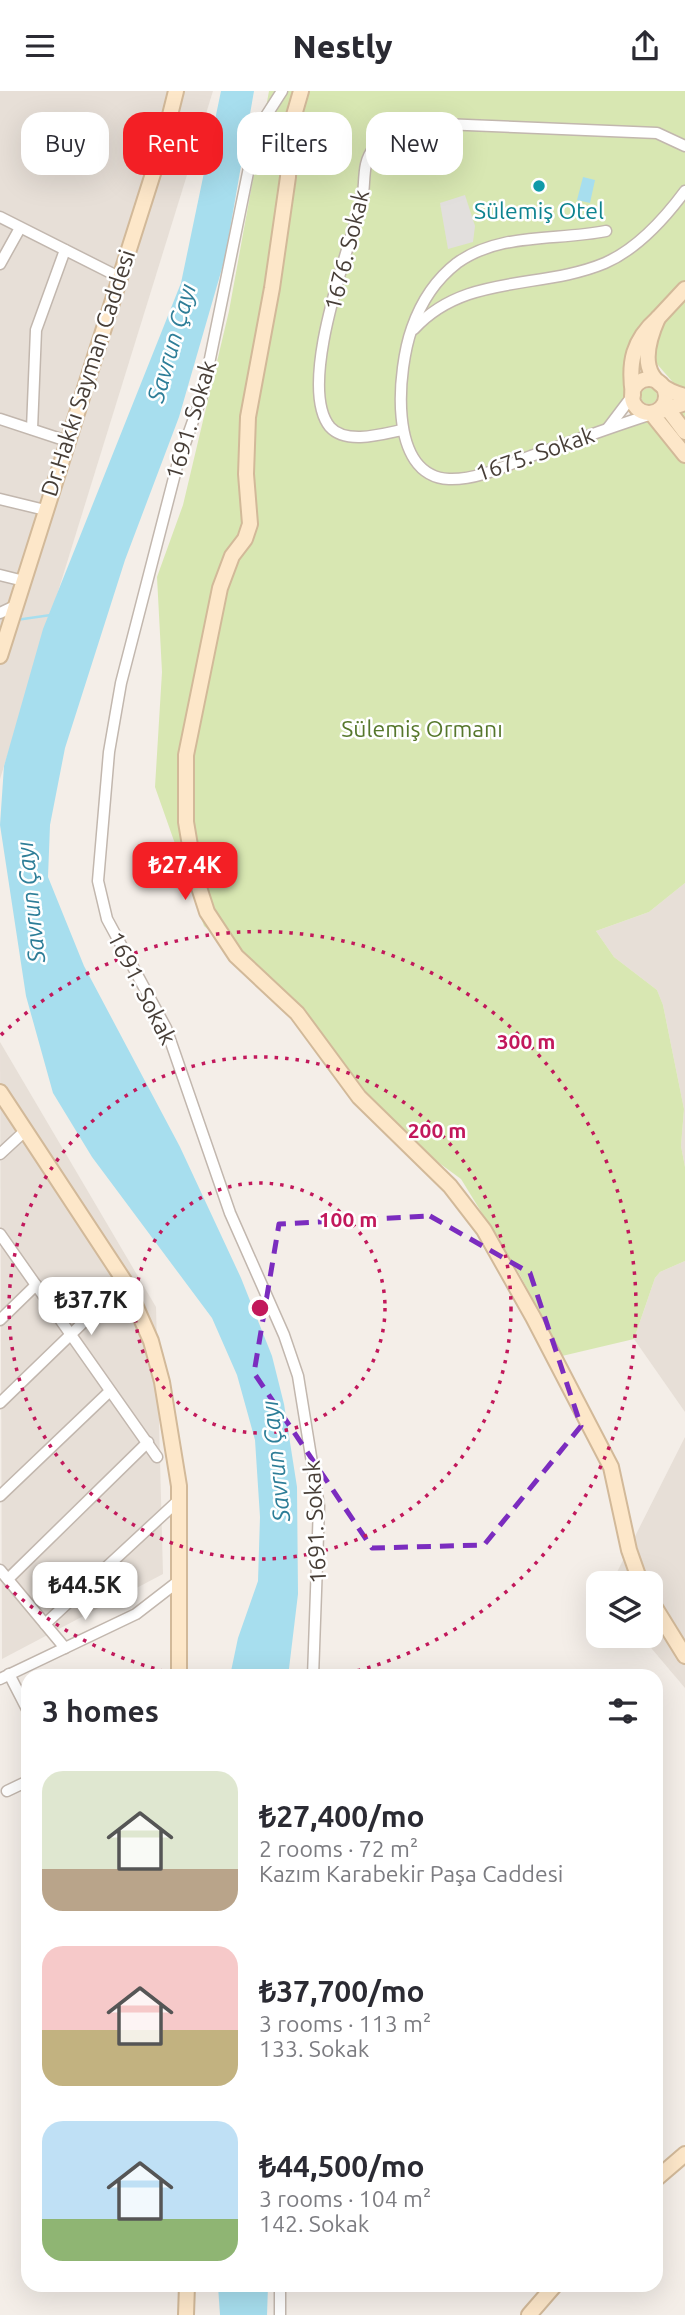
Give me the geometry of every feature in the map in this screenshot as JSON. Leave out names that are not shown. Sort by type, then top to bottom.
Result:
[{"type":"street","name":"Dr.Hakkı Sayman Caddesi","points":[[0,656],[164,139],[176,91]]},
{"type":"street","name":"1691. Sokak","points":[[282,91],[266,116],[253,148],[203,393],[177,466],[127,655],[109,752],[99,881],[107,919],[166,1028],[230,1213],[277,1318],[298,1376],[319,1506],[313,1669]]},
{"type":"street","points":[[301,91],[289,137],[288,177],[272,288],[247,417],[246,474],[250,524],[245,539],[232,556],[220,588],[186,755],[186,822],[195,875],[207,912],[236,956],[297,1013],[359,1097],[450,1185],[484,1230],[545,1339],[611,1467],[637,1571]]},
{"type":"street","name":"1676. Sokak","points":[[402,430],[366,436],[340,433],[330,426],[320,397],[320,366],[338,272],[361,203],[367,162],[374,148],[414,129],[443,124],[657,134],[685,146]]},
{"type":"street","points":[[410,335],[431,311],[463,294],[608,262],[637,242],[685,191]]},
{"type":"street","points":[[0,218],[119,277]]},
{"type":"street","points":[[0,264],[20,228]]},
{"type":"street","name":"1675. Sokak","points":[[606,231],[517,241],[471,255],[449,270],[432,288],[410,335],[404,369],[402,430],[415,461],[429,473],[449,479],[491,471],[652,414]]},
{"type":"street","points":[[32,429],[36,330],[65,250]]},
{"type":"street","points":[[685,289],[642,333],[635,346],[631,365],[637,408],[652,414],[685,455]]},
{"type":"street","points":[[652,414],[661,408],[665,399],[662,386],[646,360],[646,346],[658,318]]},
{"type":"street","points":[[608,429],[633,394],[635,387],[643,380],[654,380],[685,396]]},
{"type":"street","points":[[652,414],[685,403]]},
{"type":"street","points":[[667,408],[685,432]]},
{"type":"street","points":[[0,419],[67,441]]},
{"type":"street","points":[[0,499],[45,510]]},
{"type":"street","points":[[0,575],[24,581]]},
{"type":"street","points":[[0,613],[17,605]]},
{"type":"street","points":[[0,1092],[125,1282],[145,1323],[162,1382],[176,1459],[180,1499],[179,1669]]},
{"type":"street","points":[[0,1154],[26,1130]]},
{"type":"street","points":[[1,1237],[157,1457]]},
{"type":"street","points":[[0,1403],[125,1282]]},
{"type":"street","points":[[0,1319],[36,1285]]},
{"type":"street","points":[[0,1496],[110,1391]]},
{"type":"street","points":[[8,1579],[148,1443]]},
{"type":"street","points":[[45,1624],[180,1499]]},
{"type":"street","points":[[0,1570],[65,1648]]},
{"type":"street","points":[[21,1700],[4,1675],[145,1608],[180,1580]]},
{"type":"street","points":[[663,1620],[685,1656]]},
{"type":"street","points":[[7,1791],[21,1784]]},
{"type":"street","points":[[663,2173],[685,2154]]},
{"type":"street","points":[[187,2292],[187,2315]]},
{"type":"street","points":[[280,2292],[280,2315]]},
{"type":"street","points":[[529,2315],[549,2292]]},
{"type":"highlighted area","points":[[430,1216],[530,1273],[581,1426],[484,1545],[372,1548],[254,1373],[279,1224]]},
{"type":"shaded area","points":[[0,91],[213,91],[206,112],[123,112],[123,175],[187,175],[0,779]]},
{"type":"shaded area","points":[[465,195],[475,226],[473,242],[448,249],[440,203]]},
{"type":"shaded area","points":[[685,883],[685,1167],[681,1146],[684,1109],[663,1005],[657,990],[614,957],[596,931],[649,912]]},
{"type":"shaded area","points":[[0,1042],[156,1307],[163,1574],[2,1659]]},
{"type":"shaded area","points":[[685,1261],[685,1412],[634,1339],[655,1278],[660,1272]]},
{"type":"shaded area","points":[[685,1437],[685,1688],[651,1648],[663,1648],[663,1571],[618,1571]]},
{"type":"green space","name":"Sülemiş Ormanı","points":[[269,91],[685,91],[685,389],[678,388],[650,356],[630,353],[628,390],[613,415],[619,429],[685,411],[685,883],[649,912],[596,931],[614,957],[657,990],[663,1005],[684,1109],[681,1146],[685,1167],[685,1261],[660,1272],[655,1278],[634,1339],[562,1356],[520,1275],[461,1179],[420,1149],[353,1078],[292,1001],[204,926],[155,787],[162,672],[157,577],[183,505],[229,311],[254,175],[352,175],[352,112],[265,112]]},
{"type":"green space","points":[[646,388],[652,388],[657,396],[655,402],[646,404],[641,399],[641,393]]},
{"type":"water","name":"Savrun Çayı","points":[[221,91],[254,91],[250,112],[237,112],[237,175],[239,175],[225,258],[179,417],[125,560],[65,748],[50,825],[48,877],[84,966],[180,1147],[241,1278],[272,1356],[284,1404],[297,1487],[298,1594],[289,1669],[231,1669],[238,1638],[258,1581],[260,1517],[255,1440],[237,1375],[212,1318],[92,1157],[53,1093],[26,996],[0,825],[4,766],[43,629],[181,283],[204,175],[223,175],[223,112],[217,112]]},
{"type":"water","points":[[583,177],[595,180],[590,203],[577,200]]},
{"type":"water","points":[[218,2292],[268,2292],[267,2315],[220,2315]]},
{"type":"waterway","points":[[16,620],[51,615]]},
{"type":"place","name":"Sülemiş Otel","points":[[539,186]]}]
